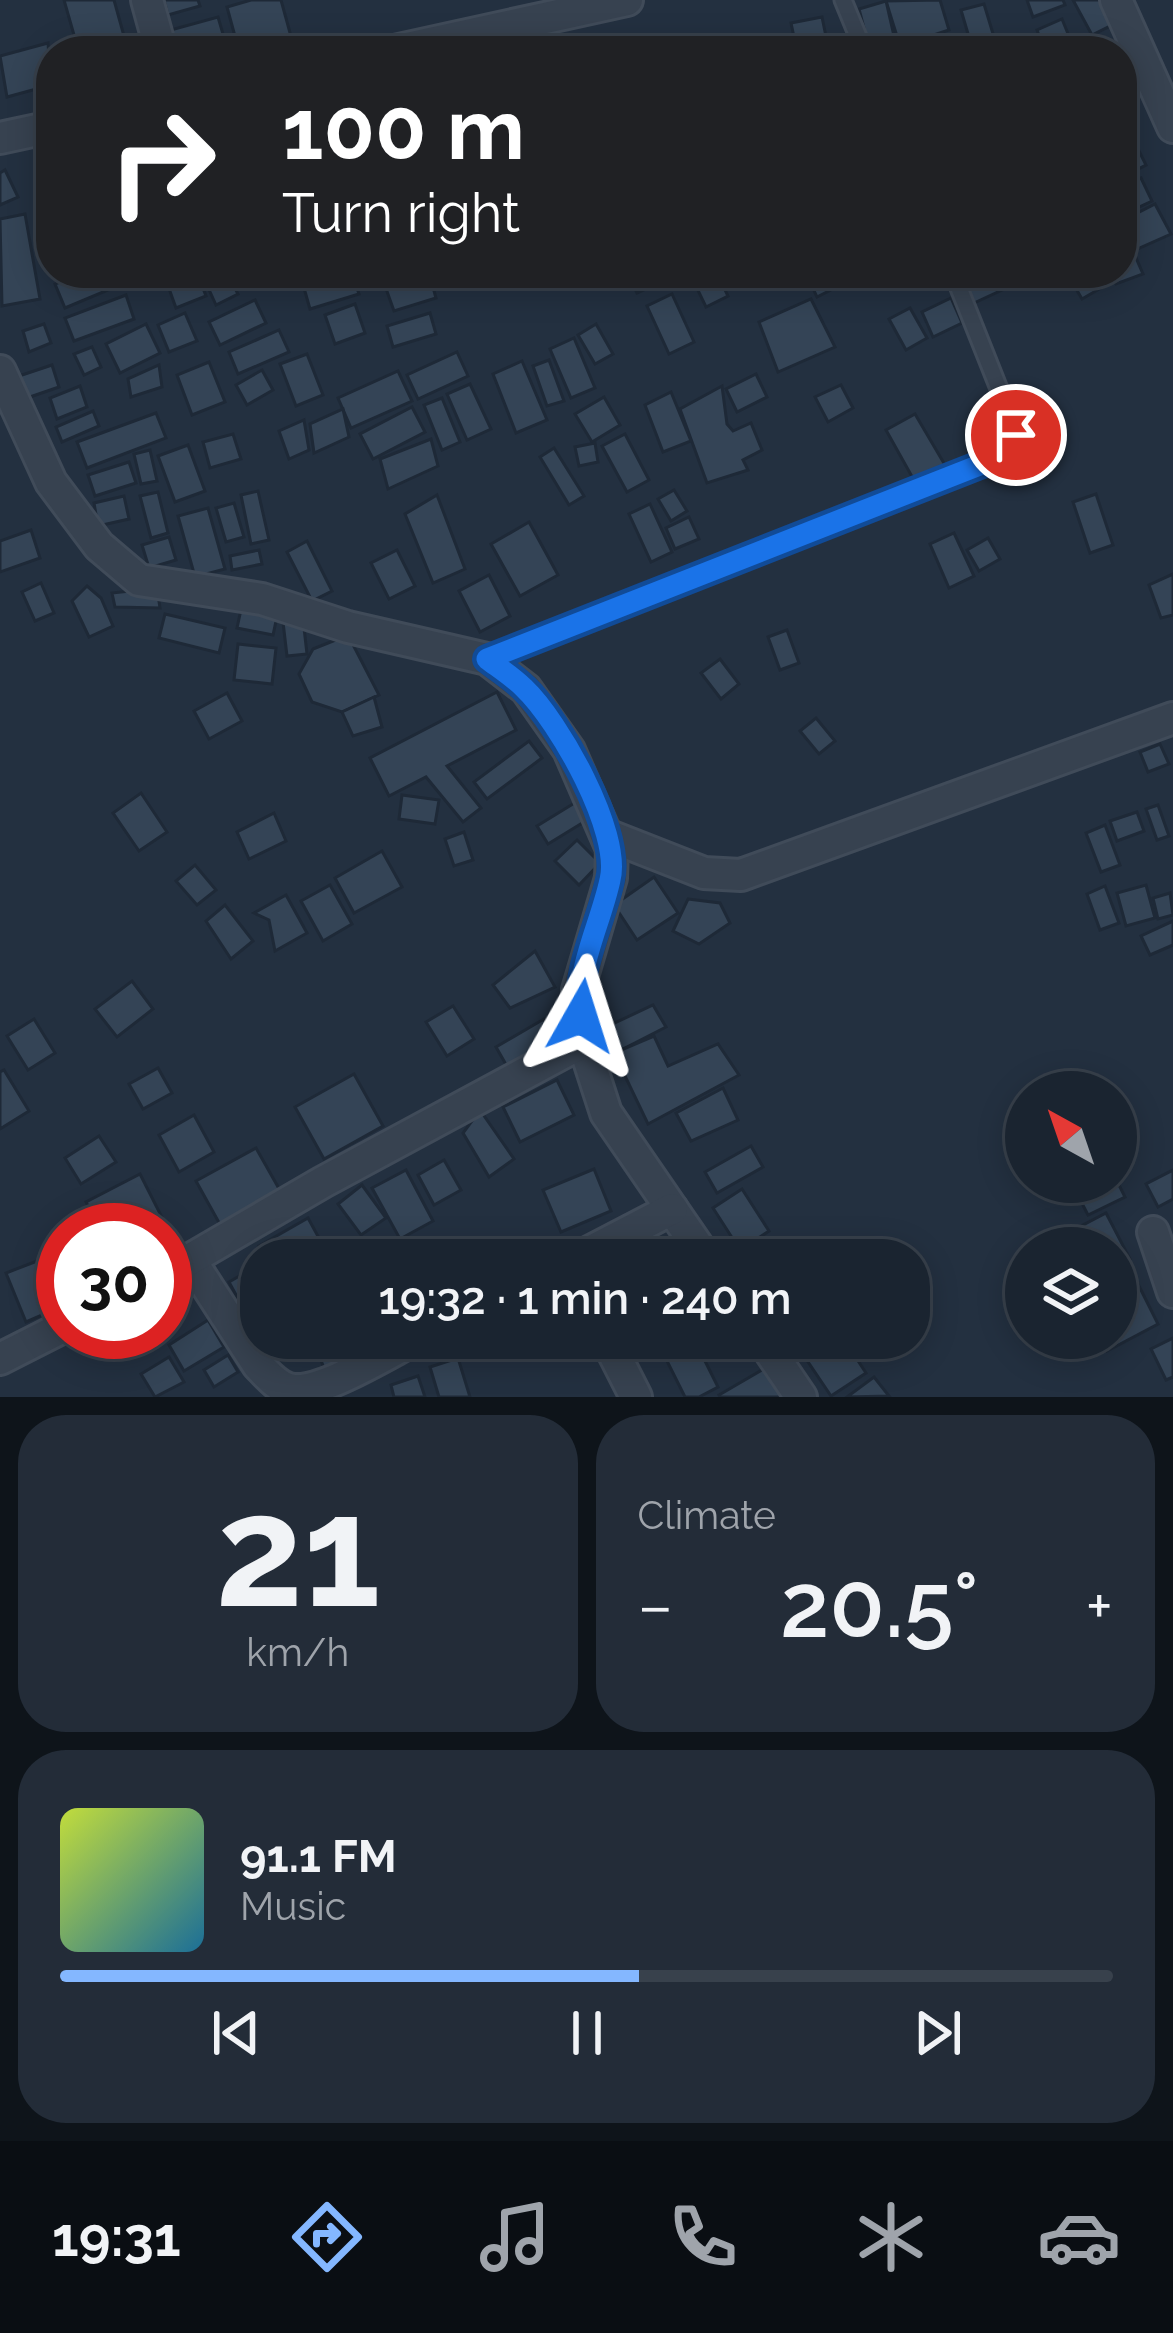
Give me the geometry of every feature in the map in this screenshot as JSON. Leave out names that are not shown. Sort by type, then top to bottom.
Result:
[{"type":"street","points":[[147,0],[157,36]]},
{"type":"street","points":[[491,36],[627,0]]},
{"type":"street","points":[[1116,0],[1132,36]]},
{"type":"street","points":[[1137,47],[1173,127]]},
{"type":"street","points":[[0,138],[36,130]]},
{"type":"street","points":[[3,386],[51,482],[99,546],[139,580],[262,599],[348,627],[487,659],[526,689],[569,750],[612,849],[611,878],[578,990],[584,1042],[606,1113],[693,1239]]},
{"type":"street","points":[[607,835],[704,873],[742,875],[1173,718]]},
{"type":"street","points":[[192,1260],[323,1182],[584,1042]]},
{"type":"street","points":[[614,1239],[672,1209]]},
{"type":"street","points":[[1153,1232],[1173,1292]]},
{"type":"street","points":[[192,1285],[240,1342]]},
{"type":"street","points":[[0,1359],[36,1341]]},
{"type":"street","points":[[254,1359],[272,1380],[290,1389],[312,1390],[375,1359]]},
{"type":"street","points":[[617,1359],[636,1397]]},
{"type":"street","points":[[775,1359],[801,1397]]},
{"type":"lane","points":[[843,0],[858,36]]},
{"type":"lane","points":[[487,659],[1009,452],[1015,445],[1013,424],[959,288]]},
{"type":"building","points":[[64,0],[114,0],[124,36],[74,36]]},
{"type":"building","points":[[164,0],[198,0],[200,6],[168,15]]},
{"type":"building","points":[[251,0],[281,0],[291,36],[235,36],[227,7]]},
{"type":"building","points":[[940,0],[949,30],[931,36],[897,36],[886,1]]},
{"type":"building","points":[[1027,0],[1063,0],[1065,5],[1033,17]]},
{"type":"building","points":[[1073,0],[1101,0],[1114,24],[1092,35]]},
{"type":"building","points":[[886,1],[894,36],[866,36],[859,9]]},
{"type":"building","points":[[984,4],[994,36],[969,36],[961,10]]},
{"type":"building","points":[[218,17],[224,36],[168,36],[167,31]]},
{"type":"building","points":[[822,17],[826,36],[794,36],[791,23]]},
{"type":"building","points":[[1062,19],[1069,36],[1039,36],[1037,30]]},
{"type":"building","points":[[36,46],[36,89],[7,97],[0,56]]},
{"type":"building","points":[[1137,147],[1146,165],[1137,170]]},
{"type":"building","points":[[5,170],[18,197],[0,205],[0,173]]},
{"type":"building","points":[[1141,178],[1152,201],[1137,208],[1137,180]]},
{"type":"building","points":[[1155,204],[1171,234],[1137,249],[1137,213]]},
{"type":"building","points":[[25,214],[40,299],[2,306],[0,219]]},
{"type":"building","points":[[57,288],[108,290],[65,308]]},
{"type":"building","points":[[169,288],[203,288],[206,296],[176,308]]},
{"type":"building","points":[[208,288],[235,288],[238,294],[216,305]]},
{"type":"building","points":[[304,288],[357,288],[359,294],[310,309]]},
{"type":"building","points":[[386,288],[433,288],[436,298],[394,311]]},
{"type":"building","points":[[697,288],[724,288],[728,296],[706,307]]},
{"type":"building","points":[[813,288],[835,288],[817,297]]},
{"type":"building","points":[[968,288],[1006,288],[974,303]]},
{"type":"building","points":[[1076,288],[1101,288],[1082,299]]},
{"type":"building","points":[[672,294],[694,342],[669,354],[647,306]]},
{"type":"building","points":[[126,295],[134,319],[74,341],[65,318]]},
{"type":"building","points":[[951,298],[962,323],[933,337],[922,312]]},
{"type":"building","points":[[811,299],[835,347],[778,372],[759,322]]},
{"type":"building","points":[[255,300],[266,323],[220,345],[209,322]]},
{"type":"building","points":[[355,304],[365,333],[335,344],[325,315]]},
{"type":"building","points":[[910,308],[927,338],[906,350],[889,319]]},
{"type":"building","points":[[185,313],[197,341],[169,352],[158,325]]},
{"type":"building","points":[[430,313],[436,334],[393,347],[387,326]]},
{"type":"building","points":[[44,324],[51,343],[29,352],[23,331]]},
{"type":"building","points":[[146,324],[160,353],[120,373],[106,344]]},
{"type":"building","points":[[596,324],[613,354],[595,364],[578,335]]},
{"type":"building","points":[[279,330],[289,352],[238,374],[229,352]]},
{"type":"building","points":[[574,338],[595,388],[571,398],[550,349]]},
{"type":"building","points":[[92,347],[101,367],[84,375],[74,354]]},
{"type":"building","points":[[457,352],[468,376],[418,399],[407,375]]},
{"type":"building","points":[[307,354],[323,395],[296,406],[280,364]]},
{"type":"building","points":[[549,360],[564,401],[547,406],[533,366]]},
{"type":"building","points":[[522,361],[547,420],[516,433],[493,374]]},
{"type":"building","points":[[209,362],[225,402],[192,415],[177,375]]},
{"type":"building","points":[[52,365],[59,387],[27,398],[19,376]]},
{"type":"building","points":[[159,365],[162,387],[131,397],[128,379]]},
{"type":"building","points":[[262,370],[273,390],[247,405],[236,385]]},
{"type":"building","points":[[398,371],[412,401],[351,428],[338,398]]},
{"type":"building","points":[[756,374],[767,397],[737,412],[726,389]]},
{"type":"building","points":[[470,384],[491,429],[467,440],[447,394]]},
{"type":"building","points":[[841,385],[853,408],[828,422],[815,397]]},
{"type":"building","points":[[80,386],[87,407],[57,419],[50,398]]},
{"type":"building","points":[[722,386],[727,424],[733,431],[751,423],[762,450],[743,460],[748,470],[707,483],[680,409]]},
{"type":"building","points":[[671,392],[691,441],[663,452],[645,405]]},
{"type":"building","points":[[604,397],[620,425],[592,442],[575,414]]},
{"type":"building","points":[[442,398],[460,442],[442,450],[424,405]]},
{"type":"building","points":[[412,407],[425,432],[373,459],[360,434]]},
{"type":"building","points":[[343,409],[349,437],[314,453],[310,424]]},
{"type":"building","points":[[93,411],[99,426],[62,442],[56,427]]},
{"type":"building","points":[[156,413],[166,438],[87,468],[77,442]]},
{"type":"building","points":[[915,414],[945,465],[915,482],[886,430]]},
{"type":"building","points":[[304,420],[309,450],[289,459],[279,431]]},
{"type":"building","points":[[233,434],[241,459],[210,468],[203,442]]},
{"type":"building","points":[[625,434],[649,480],[627,492],[602,446]]},
{"type":"building","points":[[431,439],[438,466],[388,489],[380,459]]},
{"type":"building","points":[[595,443],[598,462],[579,466],[575,447]]},
{"type":"building","points":[[188,445],[205,491],[175,502],[158,456]]},
{"type":"building","points":[[554,448],[584,496],[569,505],[540,457]]},
{"type":"building","points":[[150,450],[157,481],[141,484],[134,454]]},
{"type":"building","points":[[129,462],[136,483],[95,496],[88,475]]},
{"type":"building","points":[[674,490],[687,511],[671,521],[658,499]]},
{"type":"building","points":[[258,491],[269,540],[251,544],[241,495]]},
{"type":"building","points":[[158,492],[168,533],[151,538],[140,496]]},
{"type":"building","points":[[1096,494],[1113,545],[1090,553],[1073,502]]},
{"type":"building","points":[[437,495],[465,569],[433,583],[405,514]]},
{"type":"building","points":[[124,496],[129,519],[98,526],[94,503]]},
{"type":"building","points":[[234,503],[244,537],[226,542],[216,508]]},
{"type":"building","points":[[650,504],[672,552],[651,562],[629,514]]},
{"type":"building","points":[[208,508],[225,569],[195,577],[178,516]]},
{"type":"building","points":[[689,517],[699,539],[675,549],[666,528]]},
{"type":"building","points":[[529,522],[558,575],[520,596],[491,544]]},
{"type":"building","points":[[31,530],[40,558],[0,572],[0,541]]},
{"type":"building","points":[[954,533],[974,576],[949,588],[930,544]]},
{"type":"building","points":[[169,537],[176,560],[149,568],[142,545]]},
{"type":"building","points":[[988,538],[1000,559],[979,571],[967,550]]},
{"type":"building","points":[[307,541],[332,591],[312,601],[287,552]]},
{"type":"building","points":[[259,550],[262,564],[232,570],[230,556]]},
{"type":"building","points":[[397,550],[415,586],[389,599],[371,563]]},
{"type":"building","points":[[1173,574],[1173,615],[1161,618],[1149,585]]},
{"type":"building","points":[[489,575],[510,616],[480,632],[459,591]]},
{"type":"building","points":[[41,583],[54,613],[35,621],[22,592]]},
{"type":"building","points":[[87,586],[101,598],[113,626],[89,637],[72,601]]},
{"type":"building","points":[[157,588],[160,608],[115,607],[112,593]]},
{"type":"building","points":[[242,605],[278,612],[273,635],[237,628]]},
{"type":"building","points":[[165,614],[225,628],[219,653],[159,638]]},
{"type":"building","points":[[303,619],[307,654],[287,656],[283,622]]},
{"type":"building","points":[[787,630],[799,663],[780,670],[768,637]]},
{"type":"building","points":[[348,635],[379,695],[342,712],[312,702],[299,674],[313,649]]},
{"type":"building","points":[[238,644],[276,648],[272,684],[234,680]]},
{"type":"building","points":[[720,659],[739,684],[721,699],[701,673]]},
{"type":"building","points":[[497,692],[516,730],[447,766],[481,808],[463,822],[426,777],[389,796],[370,758]]},
{"type":"building","points":[[227,693],[242,721],[209,739],[194,711]]},
{"type":"building","points":[[374,697],[382,727],[353,736],[342,712]]},
{"type":"building","points":[[816,718],[835,741],[819,754],[800,731]]},
{"type":"building","points":[[529,741],[542,758],[487,799],[474,782]]},
{"type":"building","points":[[1160,744],[1169,764],[1148,772],[1140,752]]},
{"type":"building","points":[[141,793],[167,832],[139,851],[113,813]]},
{"type":"building","points":[[402,795],[439,800],[435,824],[399,819]]},
{"type":"building","points":[[581,799],[592,817],[548,844],[537,826]]},
{"type":"building","points":[[1158,805],[1169,836],[1157,840],[1146,809]]},
{"type":"building","points":[[1137,812],[1144,831],[1117,841],[1110,821]]},
{"type":"building","points":[[274,813],[286,841],[249,859],[237,832]]},
{"type":"building","points":[[1105,825],[1120,865],[1101,872],[1086,833]]},
{"type":"building","points":[[464,832],[473,860],[454,866],[445,839]]},
{"type":"building","points":[[577,840],[600,863],[579,885],[555,861]]},
{"type":"building","points":[[382,851],[402,887],[354,913],[335,878]]},
{"type":"building","points":[[195,865],[216,890],[197,905],[176,881]]},
{"type":"building","points":[[654,877],[678,913],[637,940],[614,905]]},
{"type":"building","points":[[330,885],[352,924],[323,941],[301,901]]},
{"type":"building","points":[[1146,885],[1155,918],[1126,926],[1117,893]]},
{"type":"building","points":[[1105,886],[1119,923],[1100,930],[1087,894]]},
{"type":"building","points":[[1170,893],[1173,915],[1158,919],[1153,898]]},
{"type":"building","points":[[286,895],[307,933],[275,951],[269,920],[254,913]]},
{"type":"building","points":[[688,899],[720,903],[730,923],[699,944],[673,931]]},
{"type":"building","points":[[225,905],[253,941],[231,959],[206,921]]},
{"type":"building","points":[[1173,921],[1173,945],[1150,955],[1141,936]]},
{"type":"building","points":[[535,951],[555,987],[510,1008],[493,985]]},
{"type":"building","points":[[132,981],[153,1009],[117,1037],[95,1009]]},
{"type":"building","points":[[653,1005],[666,1027],[621,1050],[604,1028]]},
{"type":"building","points":[[453,1006],[474,1039],[447,1056],[426,1022]]},
{"type":"building","points":[[34,1019],[55,1053],[28,1070],[7,1036]]},
{"type":"building","points":[[544,1019],[560,1047],[512,1075],[496,1047]]},
{"type":"building","points":[[654,1036],[668,1066],[718,1044],[739,1075],[648,1124],[614,1053]]},
{"type":"building","points":[[158,1068],[172,1093],[143,1109],[129,1084]]},
{"type":"building","points":[[4,1070],[29,1111],[0,1129],[0,1072]]},
{"type":"building","points":[[354,1074],[383,1126],[324,1159],[295,1107]]},
{"type":"building","points":[[557,1080],[574,1115],[520,1142],[503,1107]]},
{"type":"building","points":[[723,1088],[738,1120],[691,1141],[676,1113]]},
{"type":"building","points":[[480,1110],[514,1159],[489,1177],[463,1133]]},
{"type":"building","points":[[194,1115],[214,1152],[179,1172],[159,1135]]},
{"type":"building","points":[[99,1136],[116,1162],[81,1184],[65,1158]]},
{"type":"building","points":[[751,1146],[763,1167],[717,1193],[705,1172]]},
{"type":"building","points":[[256,1148],[282,1194],[222,1228],[196,1181]]},
{"type":"building","points":[[444,1160],[461,1190],[434,1205],[418,1175]]},
{"type":"building","points":[[594,1169],[611,1211],[561,1232],[543,1190]]},
{"type":"building","points":[[406,1170],[433,1221],[400,1239],[372,1188]]},
{"type":"building","points":[[1173,1170],[1173,1199],[1158,1207],[1146,1184]]},
{"type":"building","points":[[140,1174],[155,1203],[86,1203]]},
{"type":"building","points":[[362,1185],[386,1218],[361,1235],[338,1204]]},
{"type":"building","points":[[742,1189],[769,1231],[757,1239],[733,1239],[713,1208]]},
{"type":"building","points":[[1082,1203],[1113,1203],[1088,1215]]},
{"type":"building","points":[[1106,1213],[1113,1227],[1079,1227]]},
{"type":"building","points":[[308,1218],[320,1239],[271,1239]]},
{"type":"building","points":[[36,1261],[36,1318],[26,1322],[6,1273]]},
{"type":"building","points":[[240,1276],[240,1302],[229,1282]]},
{"type":"building","points":[[1137,1284],[1158,1324],[1137,1335]]},
{"type":"building","points":[[208,1320],[224,1347],[184,1371],[177,1359],[192,1359],[192,1330]]},
{"type":"building","points":[[1173,1338],[1173,1377],[1166,1380],[1151,1349]]},
{"type":"building","points":[[228,1355],[238,1372],[214,1387],[204,1370]]},
{"type":"building","points":[[170,1359],[184,1382],[155,1397],[141,1374]]},
{"type":"building","points":[[320,1359],[360,1359],[326,1373]]},
{"type":"building","points":[[458,1359],[470,1397],[439,1397],[430,1367]]},
{"type":"building","points":[[704,1359],[718,1387],[699,1397],[685,1397],[667,1361]]},
{"type":"building","points":[[806,1359],[857,1359],[866,1373],[831,1396]]},
{"type":"building","points":[[767,1367],[784,1397],[720,1397],[719,1395]]},
{"type":"building","points":[[418,1376],[425,1397],[394,1397],[391,1385]]},
{"type":"building","points":[[874,1377],[889,1396],[847,1397]]},
{"type":"route","points":[[581,1016],[578,990],[611,878],[612,849],[569,750],[526,689],[487,659],[1000,457],[1015,445],[1016,435]]}]
